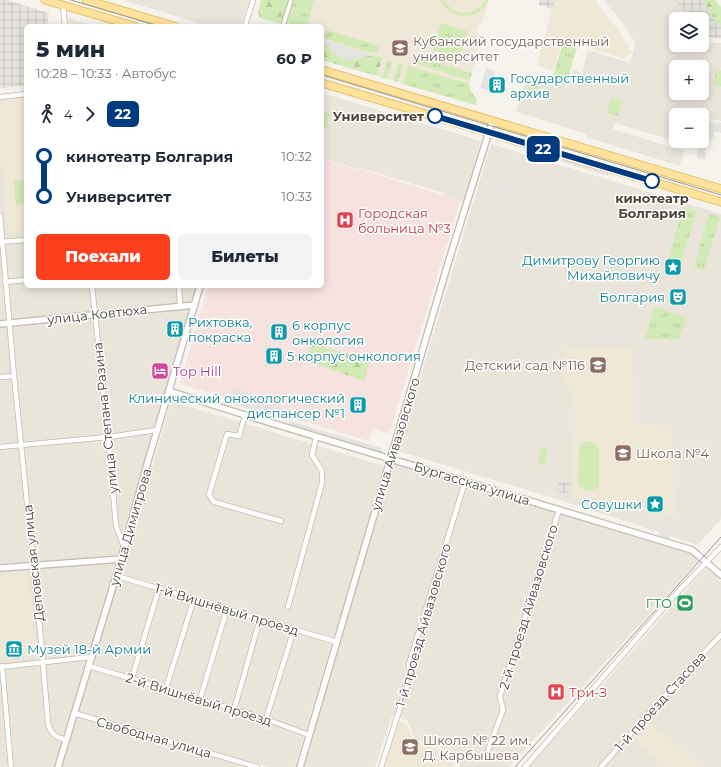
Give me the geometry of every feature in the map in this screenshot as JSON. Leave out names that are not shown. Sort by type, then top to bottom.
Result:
[{"type":"main road","points":[[44,0],[127,24]]},
{"type":"main road","points":[[86,0],[167,24]]},
{"type":"main road","points":[[324,71],[492,122],[721,189]]},
{"type":"main road","points":[[324,84],[721,202]]},
{"type":"street","points":[[246,24],[253,0]]},
{"type":"street","points":[[284,24],[291,0]]},
{"type":"street","points":[[63,5],[65,24]]},
{"type":"street","points":[[0,97],[24,94]]},
{"type":"street","name":"улица Айвазовского","points":[[300,767],[390,459],[492,122]]},
{"type":"street","name":"Деповская улица","points":[[0,215],[1,242],[20,445],[34,565],[50,730],[55,736],[66,740]]},
{"type":"street","points":[[1,242],[24,240]]},
{"type":"street","points":[[5,282],[24,280]]},
{"type":"street","name":"улица Степана Разина","points":[[92,288],[116,526],[125,548]]},
{"type":"street","points":[[179,288],[180,306]]},
{"type":"street","name":"улица Димитрова","points":[[58,767],[117,576],[157,430],[199,288]]},
{"type":"street","name":"улица Ковтюха","points":[[0,324],[195,305]]},
{"type":"street","points":[[0,377],[14,376]]},
{"type":"street","name":"Бургасская улица","points":[[169,391],[692,550],[721,575]]},
{"type":"street","points":[[245,415],[239,436],[227,434],[209,495],[214,502],[281,521]]},
{"type":"street","points":[[0,447],[108,437],[157,430]]},
{"type":"street","points":[[288,607],[322,483],[322,471],[312,455],[316,436]]},
{"type":"street","name":"1-й проезд Айвазовского","points":[[381,767],[407,686],[410,664],[465,482]]},
{"type":"street","name":"2-й проезд Айвазовского","points":[[488,750],[503,710],[500,696],[558,510]]},
{"type":"street","points":[[526,767],[672,598],[721,547]]},
{"type":"street","points":[[0,568],[122,559]]},
{"type":"street","name":"1-й Вишнёвый проезд","points":[[117,576],[337,642]]},
{"type":"street","points":[[132,678],[159,588]]},
{"type":"street","points":[[166,688],[194,599]]},
{"type":"street","points":[[200,699],[227,609]]},
{"type":"street","points":[[234,710],[260,618]]},
{"type":"street","points":[[266,719],[294,629]]},
{"type":"street","name":"1-й проезд Стасова","points":[[601,767],[721,635]]},
{"type":"street","points":[[11,767],[1,666],[91,657]]},
{"type":"street","name":"2-й Вишнёвый проезд","points":[[88,666],[266,719],[309,735]]},
{"type":"street","name":"Свободная улица","points":[[74,713],[257,767]]},
{"type":"shaded area","points":[[0,0],[6,0],[49,13],[47,24],[24,24],[24,86],[0,88]]},
{"type":"shaded area","points":[[123,0],[249,0],[242,24],[201,24]]},
{"type":"shaded area","name":"Кубанский государственный университет","points":[[294,0],[489,0],[482,23],[478,25],[476,31],[481,36],[469,84],[470,89],[477,100],[476,105],[324,61],[324,24],[287,24]]},
{"type":"shaded area","points":[[540,0],[556,0],[552,9],[539,5]]},
{"type":"shaded area","points":[[556,0],[595,0],[619,31],[632,52],[624,59],[563,40],[553,71],[537,66],[552,9]]},
{"type":"shaded area","points":[[604,0],[676,0],[685,12],[669,12],[669,52],[709,52],[709,42],[721,43],[721,121],[709,118],[709,108],[669,108],[669,139],[614,123],[613,129],[669,146],[669,148],[684,151],[680,166],[586,137],[587,134],[516,112],[527,75],[568,87],[573,70],[582,73],[588,50],[630,63],[635,44],[627,29]]},
{"type":"shaded area","points":[[675,0],[701,0],[709,9],[708,12],[684,12]]},
{"type":"shaded area","points":[[709,13],[721,27],[721,39],[709,38]]},
{"type":"shaded area","points":[[68,18],[89,24],[69,24]]},
{"type":"shaded area","points":[[326,41],[371,54],[354,60],[345,59],[333,52],[328,47],[325,42]]},
{"type":"shaded area","points":[[486,68],[495,71],[488,90],[480,88]]},
{"type":"shaded area","points":[[324,94],[481,141],[464,202],[444,196],[444,193],[360,168],[357,169],[324,159]]},
{"type":"shaded area","points":[[24,95],[24,288],[196,288],[58,767],[0,767],[0,97]]},
{"type":"shaded area","points":[[24,98],[24,231],[8,233],[0,154],[0,101]]},
{"type":"shaded area","points":[[709,121],[721,123],[721,133],[714,131],[713,138],[709,144]]},
{"type":"shaded area","points":[[491,144],[721,214],[721,519],[698,545],[563,501],[398,451]]},
{"type":"shaded area","points":[[698,148],[706,148],[705,160],[697,158]]},
{"type":"shaded area","points":[[560,158],[609,172],[608,176],[559,161]]},
{"type":"shaded area","points":[[324,160],[357,170],[360,169],[460,201],[389,434],[373,429],[369,441],[180,384],[207,288],[324,288]]},
{"type":"shaded area","points":[[502,184],[515,187],[512,198],[499,195]]},
{"type":"shaded area","name":"Школа №4","points":[[632,347],[632,423],[671,426],[675,516],[572,497],[575,408],[572,405],[572,389],[562,381],[564,349]]},
{"type":"shaded area","points":[[233,388],[259,396],[258,400],[282,408],[279,419],[229,403]]},
{"type":"shaded area","points":[[171,401],[384,466],[335,639],[121,575]]},
{"type":"shaded area","points":[[289,421],[382,448],[380,454],[288,427]]},
{"type":"shaded area","points":[[393,463],[650,539],[689,553],[698,561],[509,767],[460,767],[450,751],[415,739],[407,720],[392,715],[375,767],[302,767]]},
{"type":"shaded area","points":[[559,481],[571,484],[568,494],[556,491]]},
{"type":"shaded area","points":[[661,528],[671,532],[668,539],[659,536]]},
{"type":"shaded area","points":[[706,568],[721,581],[721,767],[529,767]]},
{"type":"shaded area","points":[[29,574],[36,655],[0,658],[0,576]]},
{"type":"shaded area","points":[[119,578],[332,642],[295,767],[269,767],[77,711],[90,663]]},
{"type":"shaded area","points":[[76,716],[247,767],[60,767]]},
{"type":"shaded area","name":"Школа № 22 им. Д. Карбышева","points":[[399,721],[406,723],[414,741],[447,752],[455,767],[384,767]]},
{"type":"shaded area","points":[[649,722],[700,767],[664,767],[634,739]]},
{"type":"green space","points":[[261,0],[294,0],[286,24],[260,18],[258,12]]},
{"type":"green space","points":[[294,0],[314,0],[308,24],[287,24]]},
{"type":"green space","points":[[440,0],[444,0],[453,10],[464,13],[476,10],[485,0],[489,0],[479,12],[464,16],[450,12]]},
{"type":"green space","points":[[701,0],[715,0],[718,3],[709,9]]},
{"type":"green space","points":[[718,3],[721,7],[721,27],[709,12],[707,11]]},
{"type":"green space","points":[[441,23],[467,31],[459,58],[433,50]]},
{"type":"green space","points":[[327,30],[380,46],[378,51],[373,53],[324,39]]},
{"type":"green space","points":[[324,43],[337,55],[344,59],[354,60],[376,56],[382,59],[377,76],[324,61]]},
{"type":"green space","points":[[563,44],[577,48],[566,85],[551,81]]},
{"type":"green space","points":[[415,56],[472,73],[470,80],[413,63]]},
{"type":"green space","points":[[388,60],[392,62],[387,79],[382,78]]},
{"type":"green space","points":[[398,64],[403,65],[398,82],[393,81]]},
{"type":"green space","points":[[408,66],[469,84],[470,89],[477,100],[476,105],[403,84]]},
{"type":"green space","points":[[716,70],[721,71],[721,87],[714,85]]},
{"type":"green space","points":[[529,82],[539,85],[536,97],[526,94]]},
{"type":"green space","points":[[611,97],[623,101],[618,116],[606,113]]},
{"type":"green space","points":[[324,112],[330,114],[326,128],[324,128]]},
{"type":"green space","points":[[24,180],[24,204],[16,205],[14,181]]},
{"type":"green space","points":[[683,207],[697,211],[681,263],[668,259]]},
{"type":"green space","points":[[709,214],[720,217],[704,271],[694,267]]},
{"type":"green space","points":[[655,307],[687,318],[679,339],[643,339]]},
{"type":"green space","points":[[312,343],[370,361],[364,381],[307,361]]},
{"type":"green space","points":[[589,441],[595,444],[599,449],[599,486],[594,489],[585,490],[578,485],[579,447],[582,443]]},
{"type":"green space","points":[[540,447],[547,448],[545,466],[538,464]]},
{"type":"tram line","points":[[71,0],[151,24]]},
{"type":"tram line","points":[[324,76],[721,195]]},
{"type":"tram line","points":[[515,767],[721,537]]},
{"type":"bus line","name":"22","points":[[435,116],[652,181]]},
{"type":"place","name":"Кубанский государственный университет","points":[[400,48]]},
{"type":"place","name":"Государственный архив","points":[[497,85]]},
{"type":"place","name":"Университет","points":[[435,116]]},
{"type":"place","name":"кинотеатр Болгария","points":[[652,181]]},
{"type":"place","name":"Городская больница №3","points":[[345,220]]},
{"type":"place","name":"Димитрову Георгию Михайловичу","points":[[673,267]]},
{"type":"place","name":"Болгария","points":[[678,297]]},
{"type":"place","name":"Рихтовка, покраска","points":[[175,329]]},
{"type":"place","name":"6 корпус онкология","points":[[279,332]]},
{"type":"place","name":"5 корпус онкология","points":[[274,356]]},
{"type":"place","name":"Детский сад №116","points":[[598,365]]},
{"type":"place","name":"Top Hill","points":[[160,371]]},
{"type":"place","name":"Клинический онокологический диспансер №1","points":[[358,405]]},
{"type":"place","name":"Школа №4","points":[[623,453]]},
{"type":"place","name":"Совушки","points":[[655,504]]},
{"type":"place","name":"ГТО","points":[[685,603]]},
{"type":"place","name":"Музей 18-й Армии","points":[[14,649]]},
{"type":"place","name":"Три-З","points":[[556,692]]},
{"type":"place","name":"Школа № 22 им. Д. Карбышева","points":[[410,747]]}]
